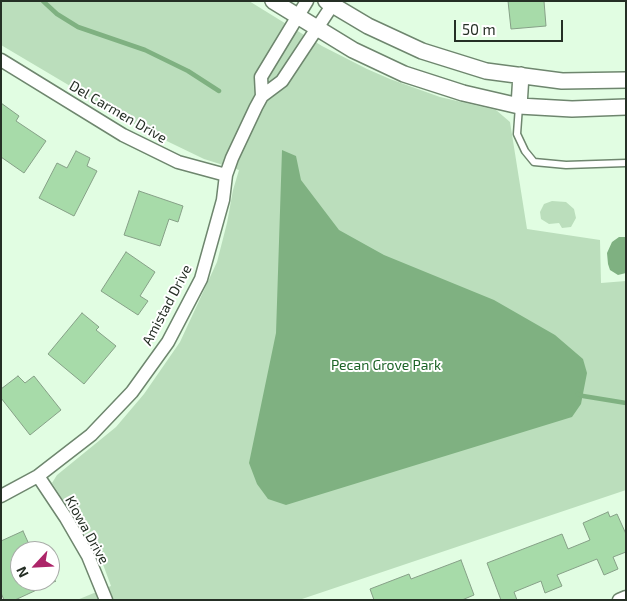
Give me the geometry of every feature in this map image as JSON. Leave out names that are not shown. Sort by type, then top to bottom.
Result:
[{"type":"street","points":[[273,1],[352,50],[404,74],[463,93],[519,106],[572,109],[626,107]]},
{"type":"street","name":"Amistad Drive","points":[[262,96],[261,77],[307,1]]},
{"type":"street","points":[[331,2],[368,26],[422,51],[486,70],[562,81],[626,80]]},
{"type":"street","name":"Amistad Drive","points":[[1,496],[38,476],[91,435],[132,392],[168,342],[201,279],[224,200],[226,175],[256,107],[262,96],[282,81],[317,28],[331,2]]},
{"type":"street","name":"Del Carmen Drive","points":[[1,60],[123,135],[178,162],[226,175]]},
{"type":"street","points":[[519,106],[521,75]]},
{"type":"street","name":"Kiowa Drive","points":[[38,476],[88,556],[106,600]]},
{"type":"street","points":[[618,600],[626,598]]},
{"type":"lane","points":[[519,106],[517,134],[525,151],[534,162],[566,166],[626,163]]},
{"type":"green space","name":"Pecan Grove Park","points":[[1,1],[249,1],[322,46],[367,69],[440,97],[496,110],[510,122],[527,229],[600,240],[601,283],[626,281],[626,490],[299,600],[77,600],[111,586],[101,559],[52,483],[57,475],[116,427],[144,394],[180,342],[217,262],[239,170],[204,159],[146,131],[1,45]]},
{"type":"green space","points":[[552,201],[566,202],[574,209],[576,218],[571,227],[562,228],[559,223],[549,224],[541,219],[540,212],[544,204]]},
{"type":"shaded area","points":[[282,150],[296,156],[301,180],[339,230],[384,255],[494,300],[555,335],[583,359],[587,373],[581,404],[572,417],[286,505],[268,499],[257,484],[249,463],[276,333]]},
{"type":"shaded area","points":[[619,237],[626,237],[626,273],[618,275],[610,270],[607,253],[612,242]]},
{"type":"building","points":[[508,1],[544,1],[546,26],[511,29]]},
{"type":"building","points":[[1,103],[19,116],[16,121],[46,141],[24,173],[1,157]]},
{"type":"building","points":[[76,151],[90,158],[87,166],[97,171],[74,216],[39,198],[57,163],[67,168]]},
{"type":"building","points":[[139,191],[183,206],[178,222],[169,219],[160,246],[124,235]]},
{"type":"building","points":[[126,252],[155,272],[140,296],[148,301],[138,315],[101,291]]},
{"type":"building","points":[[82,313],[99,327],[96,330],[116,346],[84,384],[48,354]]},
{"type":"building","points":[[18,376],[25,383],[34,376],[61,410],[30,435],[1,398],[1,389]]},
{"type":"building","points":[[608,512],[610,517],[617,514],[626,534],[626,552],[613,557],[618,569],[604,575],[597,559],[557,575],[562,586],[545,593],[541,581],[514,592],[517,600],[501,600],[487,563],[562,534],[568,549],[590,540],[583,523]]},
{"type":"building","points":[[23,531],[28,541],[10,541],[10,591],[34,591],[15,600],[4,600],[1,593],[1,541]]},
{"type":"building","points":[[461,560],[474,595],[462,600],[374,600],[370,589],[409,574],[411,579]]},
{"type":"waterway","points":[[43,1],[57,14],[78,27],[145,50],[188,71],[219,91]]},
{"type":"waterway","points":[[578,394],[626,403]]}]
